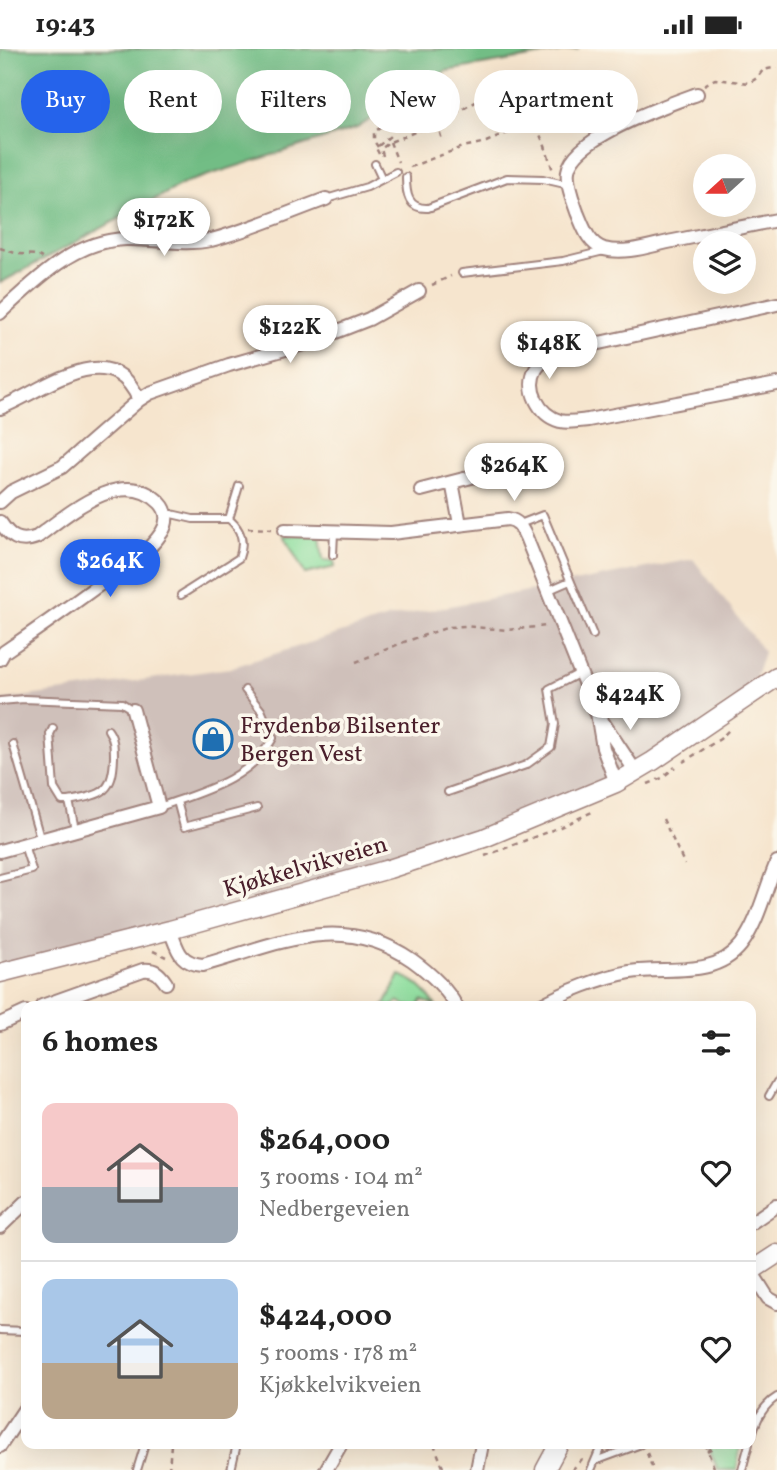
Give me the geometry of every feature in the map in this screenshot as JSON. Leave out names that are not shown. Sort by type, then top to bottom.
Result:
[{"type":"main road","name":"Kjøkkelvikveien","points":[[0,973],[170,930],[389,869],[484,838],[616,783],[777,677]]},
{"type":"main road","points":[[756,1268],[777,1254]]},
{"type":"main road","points":[[545,1470],[556,1449]]},
{"type":"street","points":[[697,94],[635,117],[578,151],[568,171],[569,185],[589,239],[606,250],[631,250],[777,220]]},
{"type":"street","points":[[0,313],[54,266],[92,247],[124,239],[188,243],[211,240],[327,199]]},
{"type":"street","points":[[0,502],[11,492],[62,467],[150,393],[229,365],[310,342],[369,319],[419,291]]},
{"type":"street","points":[[777,304],[558,352],[542,362],[533,377],[532,387],[537,404],[543,411],[559,421],[569,422],[777,384]]},
{"type":"street","points":[[0,408],[38,391],[66,374],[85,369],[108,370],[122,376],[134,389],[139,400]]},
{"type":"street","points":[[421,490],[511,467]]},
{"type":"street","points":[[452,482],[460,524]]},
{"type":"street","points":[[0,522],[8,534],[18,540],[29,540],[86,501],[105,493],[124,490],[144,492],[152,496],[166,513],[164,530],[152,544],[124,568],[4,653],[0,659]]},
{"type":"street","points":[[285,530],[391,533],[508,519],[520,524],[596,712],[603,748],[616,783]]},
{"type":"street","points":[[0,851],[159,807],[133,710]]},
{"type":"street","points":[[596,712],[636,772]]},
{"type":"street","points":[[550,1001],[628,972],[694,970],[729,957],[749,933],[777,862]]},
{"type":"street","points":[[170,930],[178,952],[187,962],[203,965],[307,936],[325,934],[365,937],[402,953],[428,971],[452,1001]]},
{"type":"street","points":[[56,1001],[143,970],[151,969],[159,973],[166,983]]},
{"type":"street","points":[[0,1024],[21,1014]]},
{"type":"street","points":[[756,1220],[777,1205]]},
{"type":"street","points":[[0,1227],[21,1207]]},
{"type":"street","points":[[756,1279],[768,1298],[777,1303]]},
{"type":"street","points":[[0,1445],[21,1414]]},
{"type":"street","points":[[326,1470],[338,1449]]},
{"type":"street","points":[[477,1470],[481,1449]]},
{"type":"lane","points":[[380,162],[382,179]]},
{"type":"lane","points":[[327,199],[396,172]]},
{"type":"lane","points":[[407,177],[409,200],[413,206],[420,208],[428,208],[506,178],[543,179],[569,185]]},
{"type":"lane","points":[[462,273],[563,261],[606,250]]},
{"type":"lane","points":[[229,519],[239,486]]},
{"type":"lane","points":[[166,513],[193,519],[229,519],[237,527],[243,544],[239,558],[181,595]]},
{"type":"lane","points":[[520,524],[543,515],[593,635]]},
{"type":"lane","points":[[332,555],[334,532]]},
{"type":"lane","points":[[547,591],[570,582]]},
{"type":"lane","points":[[448,792],[526,765],[551,747],[555,724],[549,689],[580,673]]},
{"type":"lane","points":[[159,807],[239,776],[264,753],[273,738],[261,710],[246,690]]},
{"type":"lane","points":[[0,701],[24,699],[122,703],[133,710]]},
{"type":"lane","points":[[52,729],[50,734],[54,788],[62,801],[93,795],[110,785],[114,776],[114,749],[113,736],[108,730]]},
{"type":"lane","points":[[13,744],[41,841]]},
{"type":"lane","points":[[69,801],[76,831]]},
{"type":"lane","points":[[177,801],[184,827],[257,808]]},
{"type":"lane","points":[[0,878],[32,870],[24,845]]},
{"type":"lane","points":[[769,1096],[777,1082]]},
{"type":"lane","points":[[0,1330],[21,1331]]},
{"type":"lane","points":[[756,1425],[768,1405],[777,1397]]},
{"type":"lane","points":[[137,1470],[143,1449]]},
{"type":"lane","points":[[231,1470],[236,1449]]},
{"type":"lane","points":[[591,1470],[600,1449]]},
{"type":"lane","points":[[595,1461],[628,1449]]},
{"type":"lane","points":[[742,1470],[748,1449]]},
{"type":"path","points":[[697,94],[695,89],[712,80],[749,83],[763,70],[777,67]]},
{"type":"path","points":[[374,133],[374,141],[378,146]]},
{"type":"path","points":[[380,162],[381,149],[390,142],[412,133]]},
{"type":"path","points":[[440,133],[442,140]]},
{"type":"path","points":[[390,142],[401,169],[443,152],[486,142],[508,133]]},
{"type":"path","points":[[539,133],[553,167]]},
{"type":"path","points":[[380,162],[376,148],[390,137]]},
{"type":"path","points":[[0,249],[37,255],[54,266]]},
{"type":"path","points":[[419,291],[462,273]]},
{"type":"path","points":[[237,527],[285,530]]},
{"type":"path","points":[[356,662],[449,627],[506,630],[553,625]]},
{"type":"path","points":[[663,819],[685,865]]},
{"type":"path","points":[[169,1470],[171,1449]]},
{"type":"path","points":[[437,1449],[444,1470]]},
{"type":"path","points":[[644,1449],[653,1470]]},
{"type":"path","points":[[711,1449],[707,1451],[715,1470]]},
{"type":"shaded area","points":[[693,559],[764,652],[753,686],[652,757],[472,842],[0,966],[0,700],[230,668],[388,618]]},
{"type":"green space","points":[[0,49],[579,49],[452,70],[365,70],[365,123],[351,130],[351,70],[236,70],[236,133],[341,133],[187,182],[0,283]]},
{"type":"green space","points":[[284,535],[320,536],[323,560],[334,561],[335,567],[305,574]]},
{"type":"green space","points":[[400,975],[421,988],[432,1001],[422,1000],[387,1001]]},
{"type":"green space","points":[[709,1449],[739,1449],[737,1470],[718,1470]]},
{"type":"place","name":"Frydenbø Bilsenter Bergen Vest","points":[[213,739]]}]
